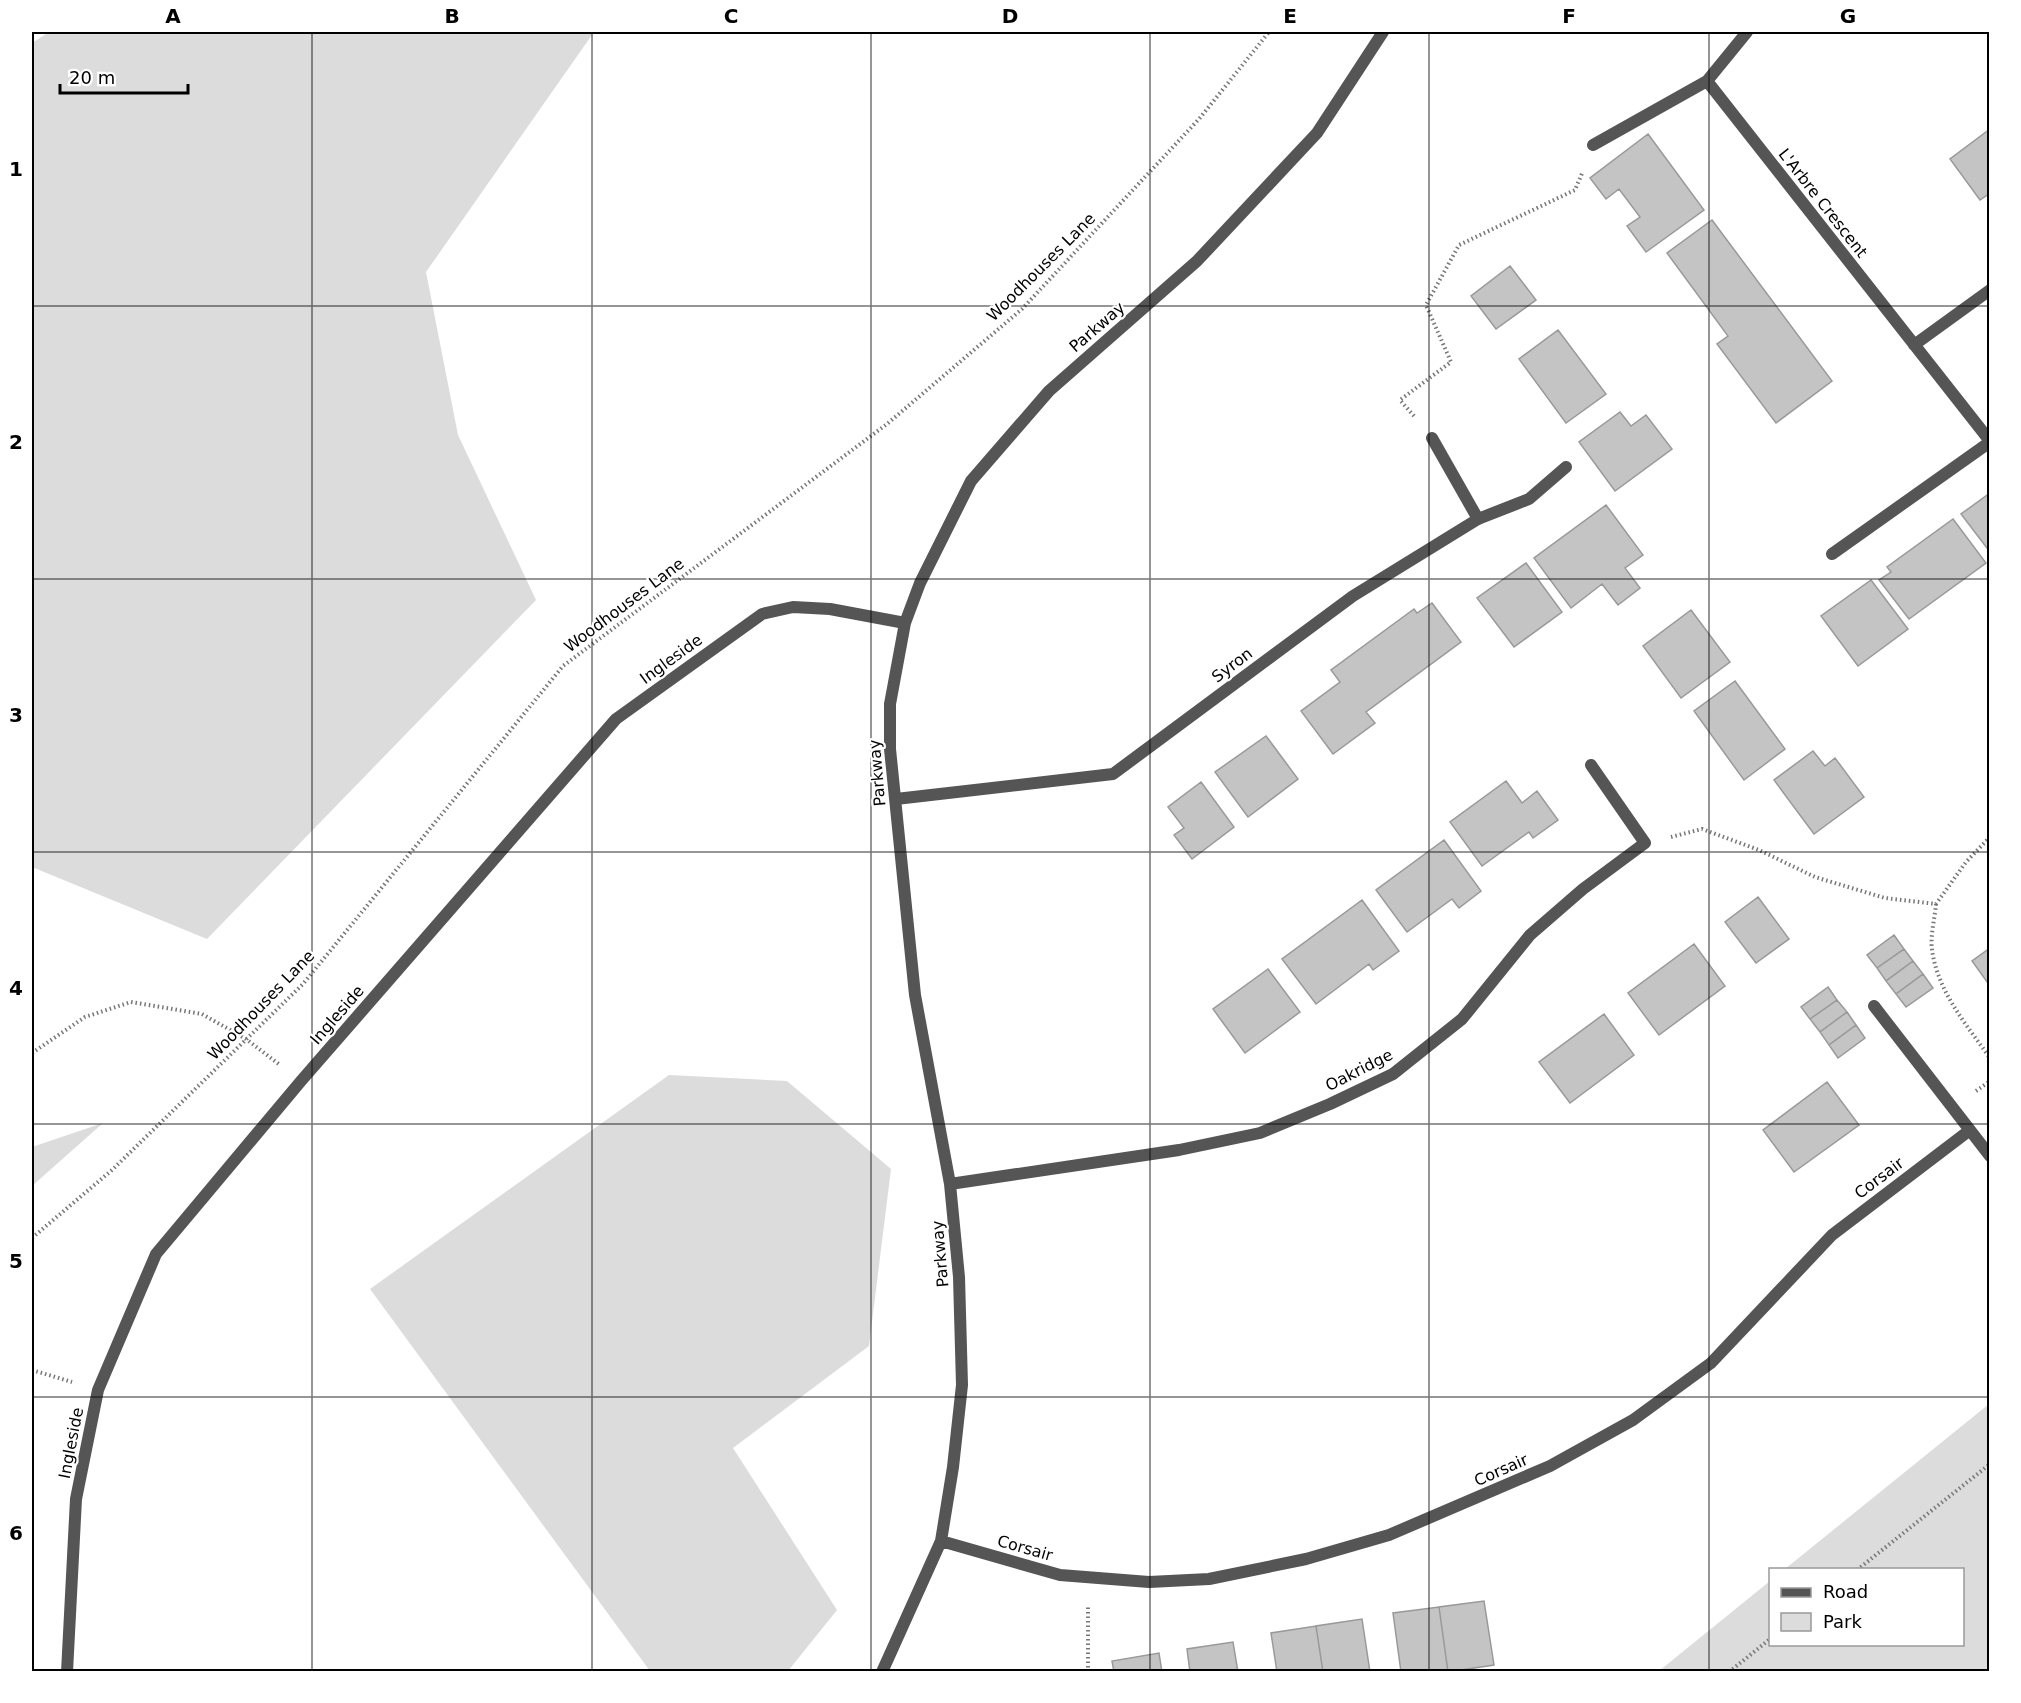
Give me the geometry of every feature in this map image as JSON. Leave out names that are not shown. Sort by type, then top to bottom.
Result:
[{"type":"street","name":"Parkway","points":[[882,1671],[941,1541],[953,1467],[962,1385],[959,1277],[950,1184],[915,995],[890,749],[890,704],[904,623],[920,583],[971,481],[1049,391],[1197,261],[1317,133],[1383,32]]},
{"type":"street","points":[[1593,145],[1707,81],[1747,32]]},
{"type":"street","name":"L'Arbre Crescent","points":[[1707,81],[1989,441],[1832,554]]},
{"type":"street","points":[[1914,345],[1989,290]]},
{"type":"street","points":[[1432,438],[1478,519]]},
{"type":"street","name":"Syron","points":[[896,799],[1113,774],[1353,596],[1478,519],[1529,499],[1566,467]]},
{"type":"street","name":"Ingleside","points":[[67,1671],[76,1499],[98,1390],[156,1254],[301,1081],[615,719],[762,614],[793,607],[830,609],[904,623]]},
{"type":"street","points":[[1591,765],[1646,843]]},
{"type":"street","name":"Oakridge","points":[[950,1184],[1179,1150],[1260,1132],[1330,1104],[1393,1074],[1462,1019],[1530,935],[1583,889],[1646,843]]},
{"type":"street","points":[[1874,1006],[1989,1156]]},
{"type":"street","name":"Corsair","points":[[941,1541],[1060,1575],[1149,1582],[1209,1579],[1306,1559],[1389,1535],[1550,1466],[1633,1420],[1711,1363],[1832,1235],[1970,1130]]},
{"type":"path","name":"Woodhouses Lane","points":[[32,1238],[112,1170],[303,984],[562,666],[887,424],[1022,309],[1199,119],[1269,32]]},
{"type":"path","points":[[1432,438],[1400,400],[1450,362],[1426,305],[1459,245],[1575,190],[1593,145]]},
{"type":"path","points":[[1646,843],[1702,829],[1759,850],[1815,878],[1885,898],[1936,904]]},
{"type":"path","points":[[1989,837],[1966,862],[1936,904],[1932,947],[1938,978],[1950,1002],[1989,1059]]},
{"type":"path","points":[[32,1053],[85,1017],[131,1002],[202,1014],[246,1039],[301,1081]]},
{"type":"path","points":[[32,1370],[98,1390]]},
{"type":"path","points":[[1858,1568],[1989,1464]]},
{"type":"path","points":[[1088,1671],[1089,1579]]},
{"type":"path","points":[[1729,1671],[1769,1640]]},
{"type":"green space","points":[[49,32],[594,32],[426,272],[458,435],[536,600],[207,939],[32,867],[32,43]]},
{"type":"green space","points":[[669,1075],[787,1081],[891,1169],[869,1346],[733,1448],[837,1610],[788,1671],[650,1671],[370,1289]]},
{"type":"green space","points":[[103,1123],[32,1186],[32,1147]]},
{"type":"green space","points":[[1989,1404],[1989,1671],[1659,1671],[1769,1582],[1769,1646],[1964,1646],[1964,1568],[1786,1568]]},
{"type":"building","points":[[1990,129],[1990,193],[1980,200],[1950,159]]},
{"type":"building","points":[[1648,134],[1704,210],[1646,252],[1627,226],[1640,217],[1619,189],[1606,199],[1590,178]]},
{"type":"building","points":[[1712,220],[1832,381],[1776,423],[1717,344],[1728,336],[1667,253]]},
{"type":"building","points":[[1510,266],[1536,300],[1496,329],[1471,296]]},
{"type":"building","points":[[1558,330],[1606,394],[1566,423],[1519,359]]},
{"type":"building","points":[[1620,412],[1631,426],[1646,415],[1672,449],[1615,491],[1579,442]]},
{"type":"building","points":[[1990,493],[1990,552],[1961,514]]},
{"type":"building","points":[[1606,505],[1643,555],[1625,568],[1640,588],[1618,605],[1602,584],[1571,608],[1534,558]]},
{"type":"building","points":[[1953,519],[1986,563],[1909,619],[1879,580],[1891,572],[1887,567]]},
{"type":"building","points":[[1526,563],[1562,612],[1514,647],[1477,598]]},
{"type":"building","points":[[1871,580],[1908,629],[1858,666],[1821,616]]},
{"type":"building","points":[[1432,603],[1461,642],[1366,712],[1375,723],[1333,754],[1301,711],[1340,682],[1331,670],[1414,609],[1417,613]]},
{"type":"building","points":[[1691,610],[1730,662],[1681,698],[1643,646]]},
{"type":"building","points":[[1735,681],[1785,749],[1744,780],[1694,711]]},
{"type":"building","points":[[1266,736],[1298,779],[1248,817],[1215,772]]},
{"type":"building","points":[[1813,751],[1825,766],[1835,758],[1864,797],[1814,834],[1774,780]]},
{"type":"building","points":[[1506,781],[1522,803],[1537,791],[1558,820],[1533,838],[1529,832],[1482,866],[1450,822]]},
{"type":"building","points":[[1201,782],[1234,827],[1192,859],[1174,835],[1184,828],[1168,807]]},
{"type":"building","points":[[1444,840],[1481,891],[1459,908],[1452,899],[1407,932],[1376,890]]},
{"type":"building","points":[[1758,897],[1789,939],[1756,963],[1725,922]]},
{"type":"building","points":[[1362,900],[1399,951],[1373,970],[1369,964],[1316,1004],[1282,959]]},
{"type":"building","points":[[1894,935],[1904,949],[1877,968],[1867,955]]},
{"type":"building","points":[[1694,944],[1725,986],[1659,1035],[1628,993]]},
{"type":"building","points":[[1990,948],[1990,986],[1972,961]]},
{"type":"building","points":[[1904,949],[1913,961],[1886,981],[1877,968]]},
{"type":"building","points":[[1913,961],[1923,974],[1896,994],[1886,981]]},
{"type":"building","points":[[1268,969],[1300,1012],[1245,1053],[1213,1009]]},
{"type":"building","points":[[1923,974],[1933,988],[1906,1007],[1896,994]]},
{"type":"building","points":[[1828,987],[1837,1000],[1810,1019],[1801,1007]]},
{"type":"building","points":[[1837,1000],[1847,1012],[1820,1032],[1810,1019]]},
{"type":"building","points":[[1847,1012],[1856,1025],[1829,1045],[1820,1032]]},
{"type":"building","points":[[1604,1014],[1634,1055],[1570,1103],[1539,1062]]},
{"type":"building","points":[[1856,1025],[1865,1038],[1838,1058],[1829,1045]]},
{"type":"building","points":[[1827,1082],[1859,1125],[1794,1172],[1763,1130]]},
{"type":"building","points":[[1484,1601],[1494,1665],[1448,1672],[1439,1607]]},
{"type":"building","points":[[1439,1607],[1448,1672],[1401,1672],[1393,1613]]},
{"type":"building","points":[[1362,1619],[1370,1672],[1323,1672],[1316,1626]]},
{"type":"building","points":[[1316,1626],[1323,1672],[1277,1672],[1271,1633]]},
{"type":"building","points":[[1233,1642],[1238,1672],[1190,1672],[1187,1649]]},
{"type":"building","points":[[1159,1653],[1162,1672],[1114,1672],[1112,1661]]}]
